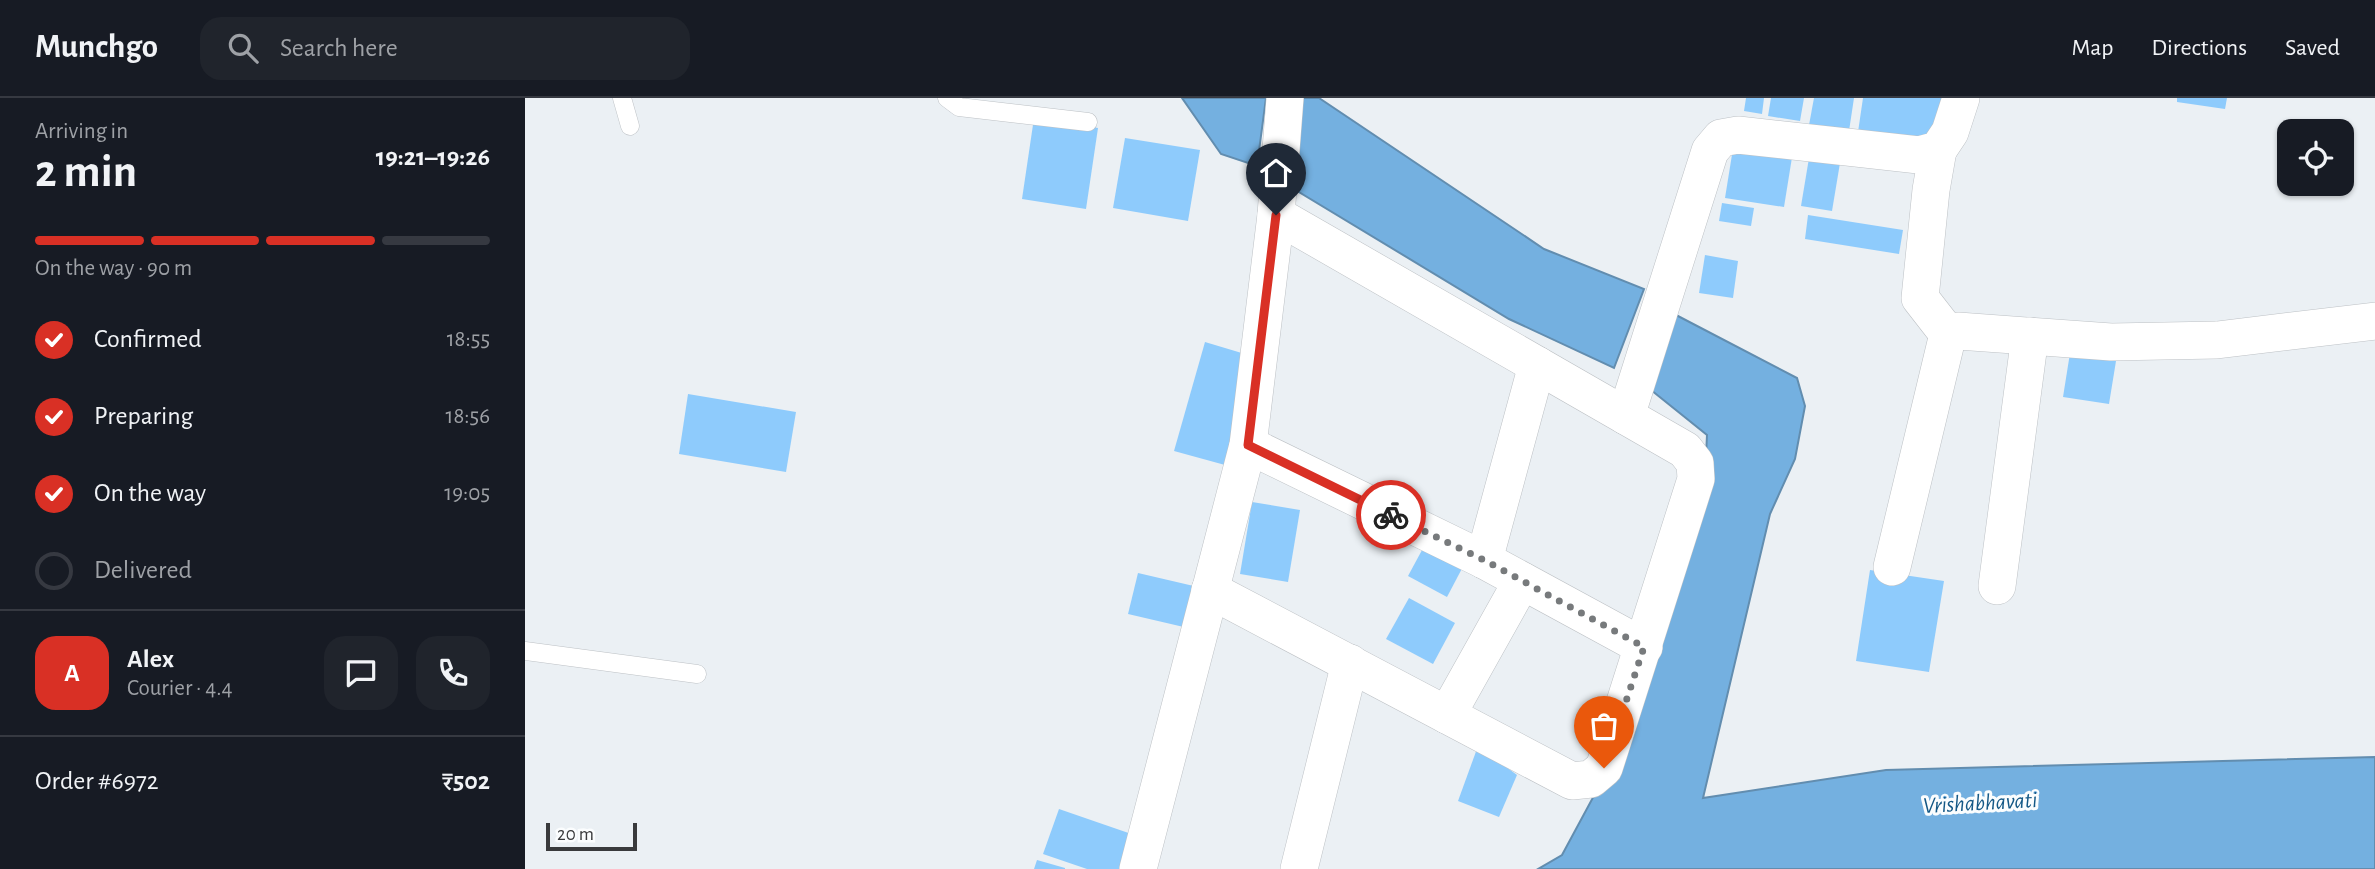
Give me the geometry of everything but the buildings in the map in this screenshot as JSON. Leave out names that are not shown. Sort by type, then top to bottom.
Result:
[{"type":"street","points":[[1137,869],[1248,445],[1276,215],[1280,135],[1285,98]]},
{"type":"street","points":[[1948,334],[1920,298],[1931,190],[1938,150],[1950,132],[1961,98]]},
{"type":"street","points":[[1631,401],[1710,151],[1721,138],[1738,135],[1919,155],[1938,150]]},
{"type":"street","points":[[1210,590],[1572,780],[1591,779],[1604,768],[1696,479],[1695,463],[1685,450],[1631,401],[1537,365],[1276,215]]},
{"type":"street","points":[[1948,334],[1958,331],[2111,342],[2217,340],[2375,321]]},
{"type":"street","points":[[1892,567],[1948,334]]},
{"type":"street","points":[[1997,586],[2030,336]]},
{"type":"street","points":[[1484,560],[1537,365]]},
{"type":"street","points":[[1248,445],[1484,560],[1644,647]]},
{"type":"street","points":[[1447,715],[1523,582]]},
{"type":"street","points":[[1299,869],[1350,663]]},
{"type":"lane","points":[[622,98],[630,126]]},
{"type":"lane","points":[[947,98],[960,107],[1088,122]]},
{"type":"lane","points":[[525,652],[697,674]]},
{"type":"water","points":[[1182,98],[1266,98],[1257,166],[1221,154]]},
{"type":"water","points":[[1295,98],[1319,98],[1544,249],[1644,289],[1614,368],[1509,319],[1284,183]]},
{"type":"water","name":"Vrishabhavati","points":[[1676,315],[1797,378],[1805,406],[1795,459],[1770,514],[1703,798],[1886,770],[2375,757],[2375,869],[1538,869],[1562,855],[1631,727],[1704,499],[1707,435],[1646,386]]},
{"type":"way so far","points":[[1391,515],[1484,560],[1644,647],[1604,768]]},
{"type":"route","points":[[1276,215],[1248,445],[1391,515]]}]
